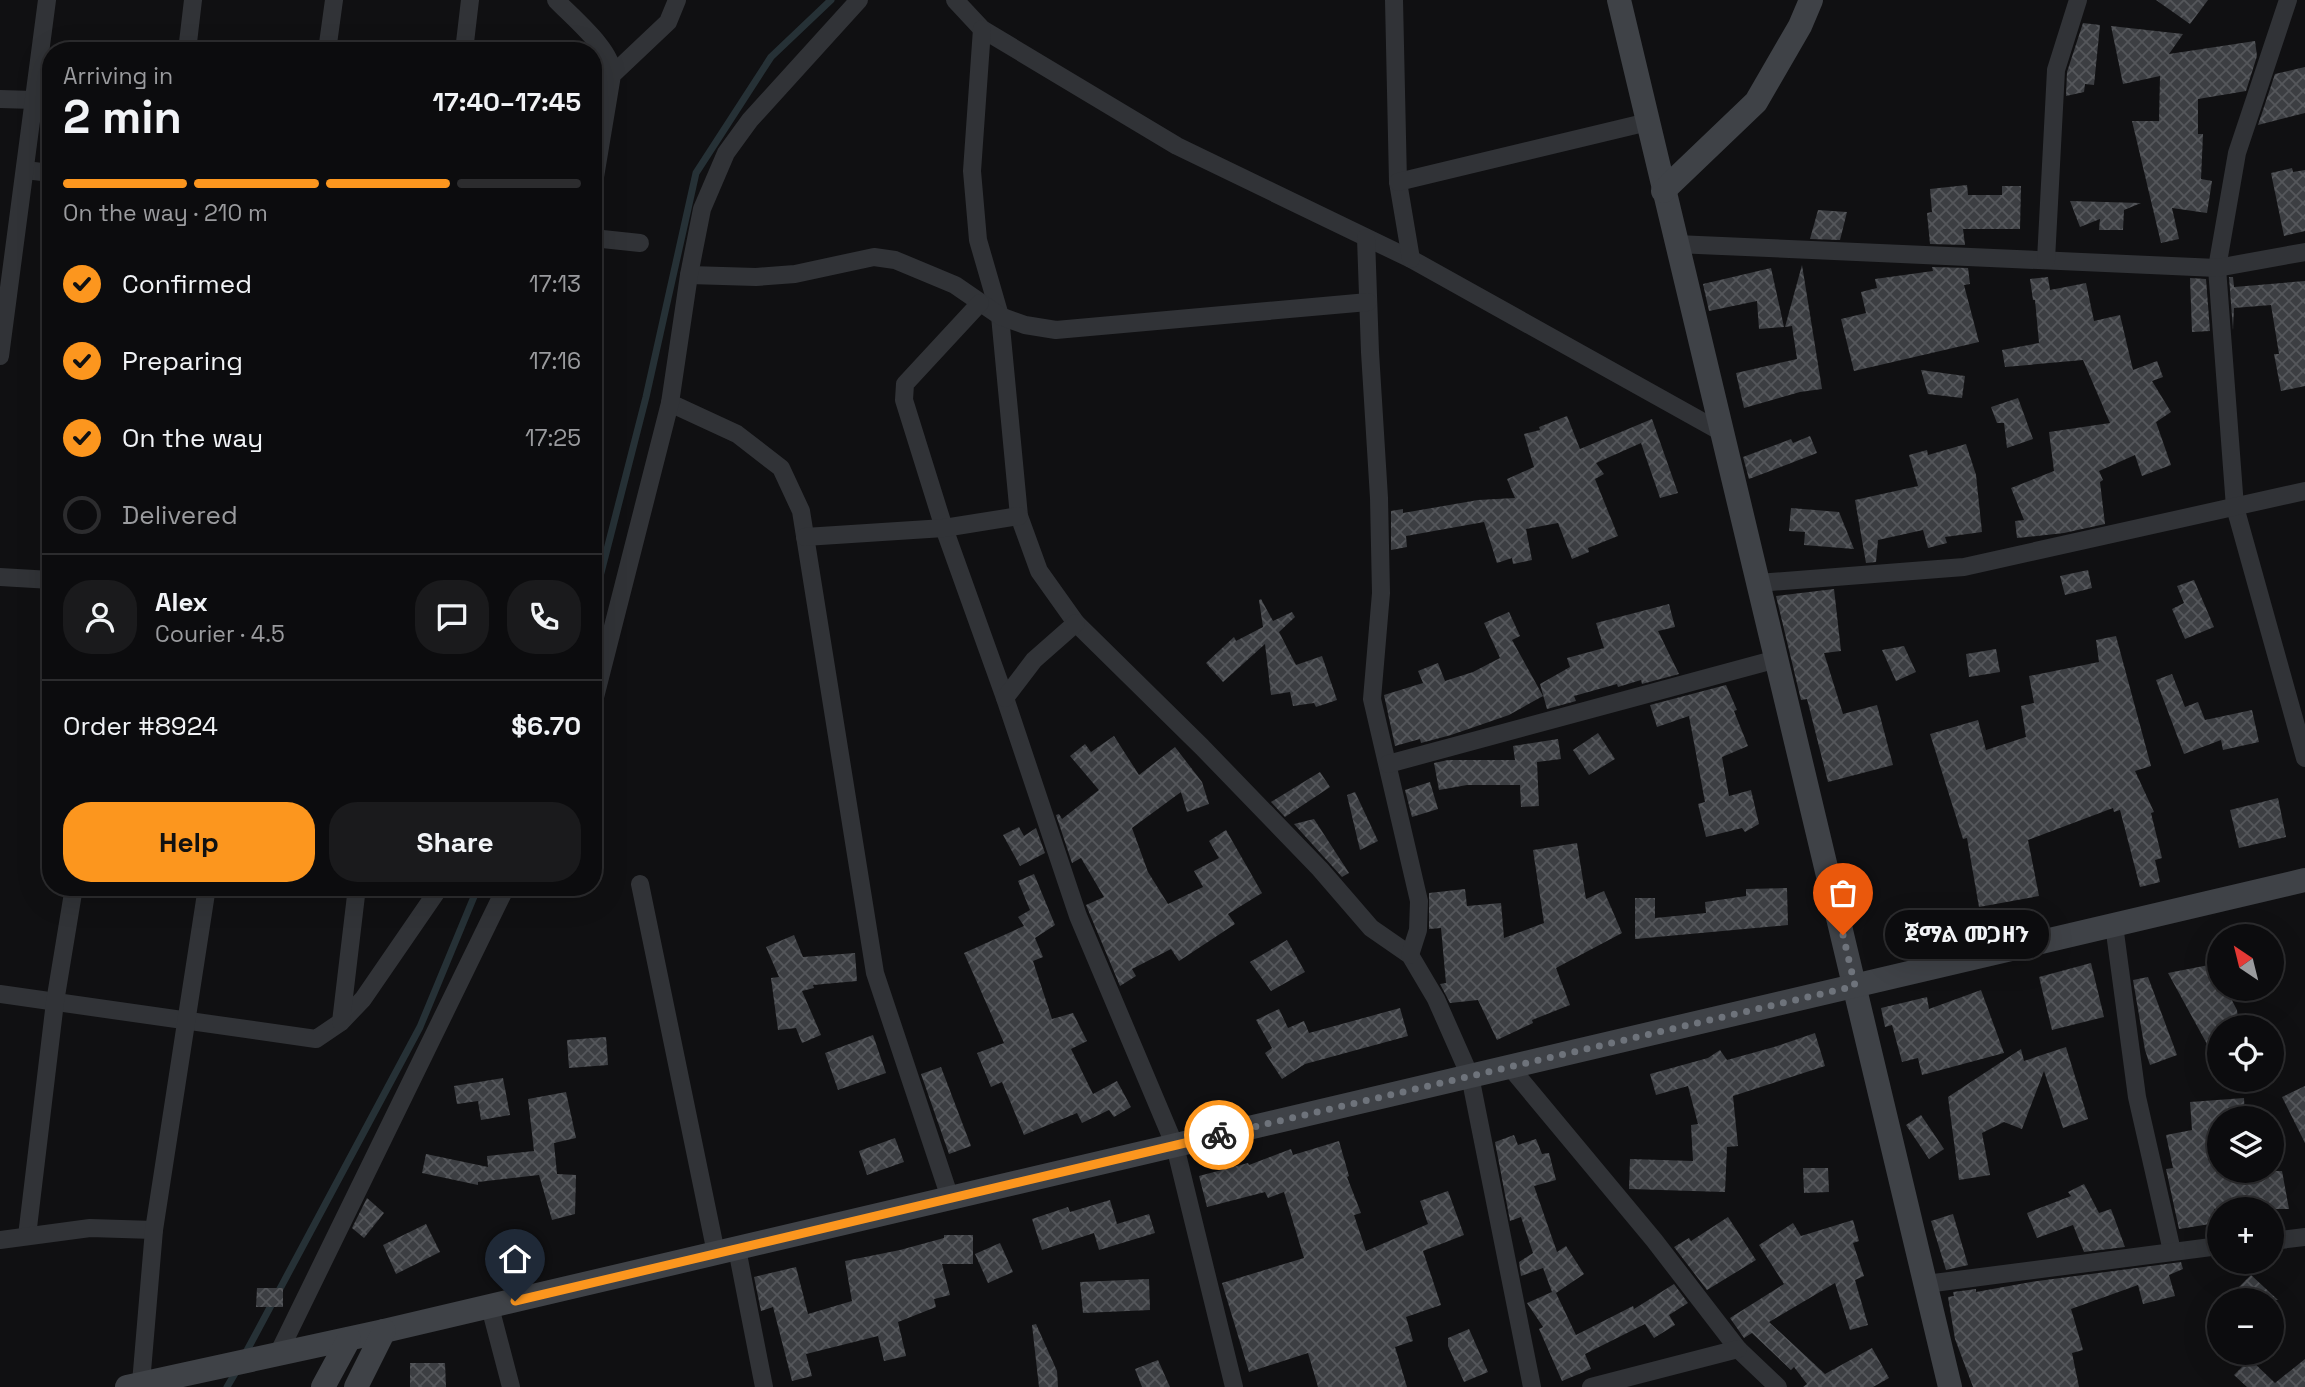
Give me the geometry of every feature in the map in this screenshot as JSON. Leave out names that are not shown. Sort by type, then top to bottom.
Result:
[{"type":"street","points":[[0,356],[7,247],[25,170],[47,0]]},
{"type":"street","points":[[188,42],[193,0]]},
{"type":"street","points":[[328,42],[334,0]]},
{"type":"street","points":[[465,42],[470,0]]},
{"type":"street","points":[[556,0],[596,42]]},
{"type":"street","points":[[614,73],[668,22],[677,0]]},
{"type":"street","points":[[602,670],[670,402],[702,209],[726,153],[750,120],[859,0]]},
{"type":"street","points":[[955,0],[982,29],[1177,146],[1411,259],[1723,433]]},
{"type":"street","points":[[1394,0],[1398,183],[1411,259]]},
{"type":"street","points":[[1619,0],[1950,1387]]},
{"type":"street","points":[[1663,191],[1756,102],[1800,26],[1811,0]]},
{"type":"street","points":[[2046,260],[2056,70],[2078,0]]},
{"type":"street","points":[[2288,0],[2238,153],[2217,268],[2235,507],[2305,758]]},
{"type":"street","points":[[982,29],[972,171],[978,240],[1000,316],[1019,516],[1039,571],[1076,623],[1202,747],[1320,870],[1371,928],[1410,956],[1436,999],[1470,1076],[1532,1387]]},
{"type":"street","points":[[602,49],[614,73],[602,139]]},
{"type":"street","points":[[0,99],[34,100]]},
{"type":"street","points":[[1398,183],[1647,122]]},
{"type":"street","points":[[25,170],[42,172]]},
{"type":"street","points":[[1366,238],[1381,593],[1372,699],[1419,901],[1418,930],[1410,956]]},
{"type":"street","points":[[602,239],[640,243]]},
{"type":"street","points":[[1676,244],[2217,268],[2305,251]]},
{"type":"street","points":[[689,275],[756,277],[795,274],[874,257],[895,260],[956,285],[1000,316],[1025,325],[1056,330],[1368,302]]},
{"type":"street","points":[[981,303],[905,384],[904,400],[944,528],[1078,916],[1175,1146],[1234,1387]]},
{"type":"street","points":[[670,402],[737,435],[781,468],[800,511],[874,973],[950,1198]]},
{"type":"street","points":[[1758,583],[1964,567],[2305,491]]},
{"type":"street","points":[[805,537],[944,528],[1019,516]]},
{"type":"street","points":[[0,577],[42,579]]},
{"type":"street","points":[[1004,698],[1034,660],[1076,623]]},
{"type":"street","points":[[1388,764],[1777,659]]},
{"type":"street","points":[[206,896],[154,1230],[134,1385],[490,1307],[2305,880]]},
{"type":"street","points":[[640,884],[726,1251],[764,1387]]},
{"type":"street","points":[[27,1236],[55,1002],[73,896]]},
{"type":"street","points":[[341,1022],[357,896]]},
{"type":"street","points":[[0,995],[316,1039],[341,1022],[363,999],[434,896]]},
{"type":"street","points":[[269,1356],[501,896]]},
{"type":"street","points":[[2114,925],[2137,1097],[2172,1251]]},
{"type":"street","points":[[1510,1067],[1654,1240],[1738,1349],[1778,1387]]},
{"type":"street","points":[[0,1240],[90,1228],[154,1230]]},
{"type":"street","points":[[2284,1240],[2305,1237]]},
{"type":"street","points":[[1926,1284],[2207,1247]]},
{"type":"street","points":[[490,1307],[511,1387]]},
{"type":"street","points":[[356,1387],[384,1331]]},
{"type":"street","points":[[323,1387],[349,1339]]},
{"type":"street","points":[[1591,1387],[1738,1349]]},
{"type":"building","points":[[2156,0],[2208,0],[2190,24]]},
{"type":"building","points":[[2083,23],[2100,25],[2094,85],[2085,84],[2084,92],[2066,96],[2067,72]]},
{"type":"building","points":[[2111,26],[2183,34],[2169,54],[2255,41],[2257,56],[2246,91],[2198,99],[2198,134],[2203,134],[2201,179],[2212,181],[2207,213],[2172,208],[2179,239],[2161,243],[2132,121],[2159,121],[2160,76],[2123,84]]},
{"type":"building","points":[[2305,67],[2305,113],[2258,125],[2275,74]]},
{"type":"building","points":[[2292,168],[2293,172],[2305,170],[2305,231],[2284,236],[2271,173]]},
{"type":"building","points":[[1967,185],[1968,195],[2002,195],[2002,186],[2021,186],[2020,229],[1963,229],[1965,245],[1930,244],[1927,213],[1932,212],[1930,189]]},
{"type":"building","points":[[2070,201],[2141,203],[2124,210],[2123,230],[2099,230],[2100,219],[2080,227]]},
{"type":"building","points":[[1818,210],[1847,212],[1840,240],[1810,239]]},
{"type":"building","points":[[1802,265],[1822,389],[1800,392],[1744,408],[1736,373],[1797,359],[1792,326],[1785,327]]},
{"type":"building","points":[[1932,267],[1968,268],[1970,284],[1964,285],[1979,342],[1854,371],[1841,319],[1866,313],[1861,292],[1877,288],[1875,279],[1933,271]]},
{"type":"building","points":[[1771,268],[1784,327],[1759,329],[1757,301],[1709,311],[1703,284]]},
{"type":"building","points":[[2048,277],[2050,290],[2086,283],[2094,321],[2120,315],[2133,370],[2157,361],[2163,377],[2152,381],[2171,412],[2156,422],[2171,465],[2142,476],[2135,455],[2099,471],[2103,480],[2100,482],[2105,524],[2064,533],[2017,538],[2015,521],[2024,520],[2011,488],[2054,471],[2049,432],[2110,423],[2083,360],[2005,367],[2002,350],[2039,343],[2030,279]]},
{"type":"building","points":[[2229,277],[2233,277],[2234,287],[2305,281],[2305,386],[2281,391],[2274,354],[2279,354],[2271,305],[2234,308],[2233,330]]},
{"type":"building","points":[[2190,278],[2206,279],[2210,331],[2192,332]]},
{"type":"building","points":[[1921,370],[1965,376],[1962,398],[1928,394]]},
{"type":"building","points":[[2018,398],[2033,439],[2007,448],[2004,423],[1997,423],[1991,407]]},
{"type":"building","points":[[1567,416],[1580,449],[1652,419],[1678,493],[1660,498],[1641,443],[1596,463],[1604,474],[1595,479],[1618,536],[1588,548],[1589,552],[1572,559],[1558,523],[1526,529],[1532,560],[1513,564],[1512,558],[1497,563],[1484,522],[1406,536],[1407,547],[1391,550],[1391,511],[1403,509],[1403,513],[1478,500],[1515,498],[1507,479],[1534,467],[1524,434],[1540,430],[1539,427]]},
{"type":"building","points":[[1810,436],[1817,453],[1749,479],[1743,457],[1791,439],[1793,443]]},
{"type":"building","points":[[1966,444],[1976,475],[1982,532],[1945,537],[1947,543],[1928,548],[1923,530],[1878,540],[1876,562],[1866,563],[1855,500],[1918,486],[1909,455],[1927,450],[1928,455]]},
{"type":"building","points":[[1791,508],[1839,512],[1854,549],[1804,545],[1805,532],[1789,531]]},
{"type":"building","points":[[2088,570],[2092,588],[2065,595],[2060,576]]},
{"type":"building","points":[[2194,580],[2214,627],[2185,639],[2172,609],[2184,603],[2177,586]]},
{"type":"building","points":[[1834,589],[1841,651],[1824,653],[1843,714],[1877,705],[1893,765],[1828,782],[1807,699],[1801,700],[1776,596]]},
{"type":"building","points":[[1261,599],[1273,621],[1292,612],[1295,617],[1279,632],[1296,665],[1322,656],[1337,700],[1316,707],[1314,703],[1293,706],[1290,692],[1271,695],[1265,644],[1223,682],[1206,663],[1234,637],[1236,641],[1263,627]]},
{"type":"building","points":[[1669,604],[1675,627],[1658,631],[1679,674],[1642,684],[1641,680],[1618,687],[1617,684],[1574,696],[1576,701],[1547,709],[1540,684],[1570,667],[1567,658],[1604,648],[1596,623]]},
{"type":"building","points":[[1509,612],[1520,636],[1512,640],[1543,696],[1509,715],[1451,735],[1395,746],[1384,695],[1423,683],[1418,671],[1438,663],[1445,681],[1473,672],[1500,658],[1484,623]]},
{"type":"building","points":[[2116,636],[2151,766],[2135,771],[2154,812],[2151,813],[2162,858],[2155,860],[2160,882],[2140,887],[2120,810],[2114,812],[2113,808],[2028,840],[2039,896],[1979,907],[1967,838],[1963,839],[1930,734],[1978,720],[1986,750],[2026,737],[2021,706],[2034,703],[2029,676],[2099,662],[2096,640]]},
{"type":"building","points":[[1904,646],[1916,672],[1896,681],[1882,650]]},
{"type":"building","points":[[1996,649],[2000,672],[1969,677],[1966,654]]},
{"type":"building","points":[[2172,674],[2185,707],[2198,702],[2205,720],[2252,710],[2259,742],[2223,750],[2221,740],[2184,754],[2156,680]]},
{"type":"building","points":[[1726,685],[1748,746],[1722,757],[1729,796],[1751,790],[1759,824],[1745,832],[1742,828],[1706,837],[1698,804],[1705,802],[1689,716],[1657,727],[1650,705]]},
{"type":"building","points":[[1598,733],[1615,759],[1589,775],[1573,750]]},
{"type":"building","points":[[1114,736],[1139,775],[1175,747],[1202,782],[1209,804],[1187,812],[1181,792],[1132,828],[1148,872],[1168,904],[1203,887],[1194,871],[1219,858],[1209,841],[1226,830],[1262,893],[1228,914],[1235,924],[1179,961],[1171,949],[1132,969],[1136,976],[1120,986],[1086,905],[1104,897],[1081,858],[1072,863],[1056,815],[1059,814],[1062,819],[1099,790],[1070,756],[1085,744],[1091,752]]},
{"type":"building","points":[[1558,739],[1561,759],[1537,762],[1539,806],[1521,807],[1520,785],[1467,785],[1439,790],[1434,763],[1448,760],[1515,760],[1513,746]]},
{"type":"building","points":[[1320,772],[1330,787],[1285,817],[1271,802]]},
{"type":"building","points":[[1430,782],[1438,809],[1412,817],[1405,790]]},
{"type":"building","points":[[1355,792],[1378,841],[1360,850],[1347,795]]},
{"type":"building","points":[[2278,798],[2286,837],[2239,848],[2230,810]]},
{"type":"building","points":[[1314,819],[1349,873],[1342,877],[1294,824]]},
{"type":"building","points":[[1019,827],[1024,836],[1036,828],[1045,853],[1020,866],[1003,835]]},
{"type":"building","points":[[1577,843],[1586,899],[1604,891],[1622,933],[1556,968],[1570,1005],[1532,1020],[1533,1023],[1497,1040],[1478,1000],[1450,1003],[1440,984],[1446,983],[1441,928],[1429,929],[1429,893],[1465,889],[1467,906],[1501,903],[1504,938],[1544,923],[1533,850]]},
{"type":"building","points":[[1034,874],[1055,925],[1035,938],[1043,957],[1033,961],[1052,1019],[1073,1013],[1087,1041],[1071,1049],[1093,1094],[1117,1081],[1131,1107],[1114,1117],[1109,1110],[1082,1123],[1077,1113],[1024,1135],[1002,1082],[991,1087],[977,1053],[1004,1043],[964,953],[1024,926],[1018,917],[1030,910],[1018,881]]},
{"type":"building","points":[[1787,888],[1788,925],[1635,939],[1635,898],[1655,898],[1655,918],[1706,913],[1705,902],[1746,896],[1746,889]]},
{"type":"building","points":[[794,935],[803,957],[855,953],[857,981],[813,985],[814,988],[802,991],[821,1035],[802,1043],[796,1028],[778,1030],[771,978],[779,977],[766,947]]},
{"type":"building","points":[[1287,940],[1305,972],[1271,991],[1250,962]]},
{"type":"building","points":[[2091,963],[2104,1017],[2052,1030],[2039,977]]},
{"type":"building","points":[[2207,965],[2207,1001],[2232,1001],[2238,1015],[2207,1015],[2207,1044],[2168,973]]},
{"type":"building","points":[[2148,977],[2177,1055],[2150,1065],[2133,980]]},
{"type":"building","points":[[1981,990],[2004,1053],[1922,1075],[1918,1058],[1902,1062],[1892,1025],[1885,1027],[1881,1008],[1927,997],[1929,1009]]},
{"type":"building","points":[[1400,1008],[1408,1036],[1305,1064],[1282,1079],[1265,1053],[1272,1048],[1256,1020],[1279,1009],[1288,1028],[1304,1021],[1309,1033]]},
{"type":"building","points":[[1815,1033],[1825,1066],[1733,1096],[1738,1146],[1727,1147],[1725,1192],[1629,1189],[1630,1159],[1693,1161],[1691,1125],[1698,1124],[1688,1086],[1656,1095],[1650,1074],[1708,1058],[1720,1050],[1727,1060]]},
{"type":"building","points":[[873,1035],[886,1073],[838,1090],[825,1053]]},
{"type":"building","points":[[606,1037],[608,1065],[569,1068],[567,1040]]},
{"type":"building","points":[[2066,1047],[2088,1119],[2063,1128],[2044,1071],[2022,1129],[2004,1122],[1982,1133],[1990,1175],[1959,1180],[1948,1097],[2021,1049],[2024,1061]]},
{"type":"building","points":[[941,1067],[971,1146],[949,1154],[921,1074]]},
{"type":"building","points":[[503,1078],[510,1115],[481,1120],[478,1101],[457,1104],[454,1086]]},
{"type":"building","points":[[2305,1086],[2305,1143],[2282,1097]]},
{"type":"building","points":[[566,1092],[576,1138],[554,1143],[557,1174],[576,1175],[575,1214],[552,1220],[539,1175],[478,1182],[478,1185],[422,1173],[426,1154],[488,1167],[487,1156],[534,1151],[528,1099]]},
{"type":"building","points":[[2244,1098],[2244,1106],[2207,1106],[2207,1183],[2284,1182],[2289,1209],[2284,1209],[2284,1197],[2207,1197],[2207,1224],[2179,1229],[2166,1169],[2173,1168],[2166,1135],[2192,1130],[2190,1102]]},
{"type":"building","points":[[1921,1115],[1944,1149],[1929,1159],[1906,1125]]},
{"type":"building","points":[[1514,1135],[1518,1145],[1536,1139],[1542,1154],[1549,1153],[1556,1180],[1534,1186],[1557,1252],[1566,1246],[1584,1274],[1556,1293],[1576,1335],[1633,1306],[1634,1309],[1674,1284],[1688,1303],[1669,1315],[1675,1325],[1654,1338],[1645,1324],[1585,1354],[1591,1369],[1562,1381],[1539,1329],[1543,1327],[1527,1303],[1552,1292],[1543,1268],[1521,1276],[1519,1262],[1533,1253],[1521,1217],[1510,1221],[1495,1142]]},
{"type":"building","points":[[895,1138],[904,1162],[867,1175],[859,1151]]},
{"type":"building","points":[[1339,1141],[1349,1176],[1347,1177],[1361,1213],[1354,1215],[1366,1251],[1428,1224],[1420,1201],[1448,1191],[1464,1235],[1423,1251],[1441,1305],[1406,1317],[1413,1341],[1395,1347],[1407,1387],[1318,1387],[1308,1353],[1249,1372],[1222,1283],[1304,1258],[1284,1192],[1268,1198],[1265,1192],[1207,1207],[1199,1176],[1248,1163],[1249,1165],[1291,1149],[1293,1155]]},
{"type":"building","points":[[1803,1168],[1828,1168],[1829,1192],[1804,1193]]},
{"type":"building","points":[[2084,1184],[2099,1213],[2111,1209],[2125,1247],[2084,1252],[2073,1225],[2037,1238],[2027,1213],[2071,1196],[2068,1192]]},
{"type":"building","points":[[367,1198],[384,1213],[364,1238],[352,1228]]},
{"type":"building","points":[[1110,1200],[1117,1224],[1149,1214],[1155,1233],[1099,1250],[1094,1233],[1042,1250],[1032,1219],[1068,1207],[1070,1212]]},
{"type":"building","points":[[1953,1214],[1968,1265],[1946,1270],[1931,1221]]},
{"type":"building","points":[[1728,1217],[1756,1260],[1707,1290],[1674,1247],[1689,1238],[1691,1241]]},
{"type":"building","points":[[1853,1220],[1859,1241],[1853,1243],[1864,1276],[1855,1280],[1868,1325],[1850,1330],[1835,1283],[1769,1322],[1825,1374],[1872,1348],[1889,1378],[1873,1387],[1803,1387],[1807,1384],[1794,1367],[1791,1370],[1752,1333],[1744,1338],[1730,1318],[1784,1284],[1759,1245],[1793,1223],[1801,1236]]},
{"type":"building","points":[[426,1224],[440,1252],[396,1274],[383,1245]]},
{"type":"building","points":[[944,1235],[973,1235],[973,1264],[942,1264],[950,1295],[934,1299],[936,1307],[898,1322],[906,1356],[884,1361],[878,1336],[806,1354],[812,1376],[792,1381],[773,1307],[761,1311],[754,1277],[796,1267],[808,1314],[852,1301],[845,1261],[900,1250],[944,1238]]},
{"type":"building","points":[[1000,1243],[1013,1272],[988,1283],[975,1254]]},
{"type":"building","points":[[2181,1262],[2183,1269],[2169,1275],[2175,1296],[2143,1304],[2138,1285],[2071,1309],[2083,1350],[2072,1353],[2079,1387],[1973,1387],[1955,1339],[1948,1297],[1954,1296],[1953,1292],[1976,1289],[1976,1292]]},
{"type":"building","points":[[2251,1275],[2265,1288],[2238,1288]]},
{"type":"building","points":[[1149,1279],[1150,1310],[1083,1313],[1080,1282]]},
{"type":"building","points":[[257,1288],[283,1288],[283,1307],[256,1307]]},
{"type":"building","points":[[1036,1324],[1057,1371],[1058,1387],[1039,1387],[1032,1325]]},
{"type":"building","points":[[1469,1329],[1488,1372],[1464,1382],[1448,1346],[1448,1338]]},
{"type":"building","points":[[2305,1359],[2305,1387],[2247,1387],[2234,1375],[2244,1365],[2256,1365],[2275,1383]]},
{"type":"building","points":[[1158,1360],[1170,1387],[1142,1387],[1135,1369]]},
{"type":"building","points":[[410,1363],[445,1363],[446,1387],[410,1387]]},
{"type":"waterway","points":[[602,569],[646,397],[696,173],[771,57],[831,0]]},
{"type":"waterway","points":[[244,1356],[420,1027],[474,896]]},
{"type":"waterway","points":[[227,1387],[237,1370]]},
{"type":"way so far","points":[[1219,1135],[1855,986],[1843,935]]},
{"type":"place","name":"ጀማል መጋዘን","points":[[1843,935]]},
{"type":"route","points":[[515,1301],[1219,1135]]}]
